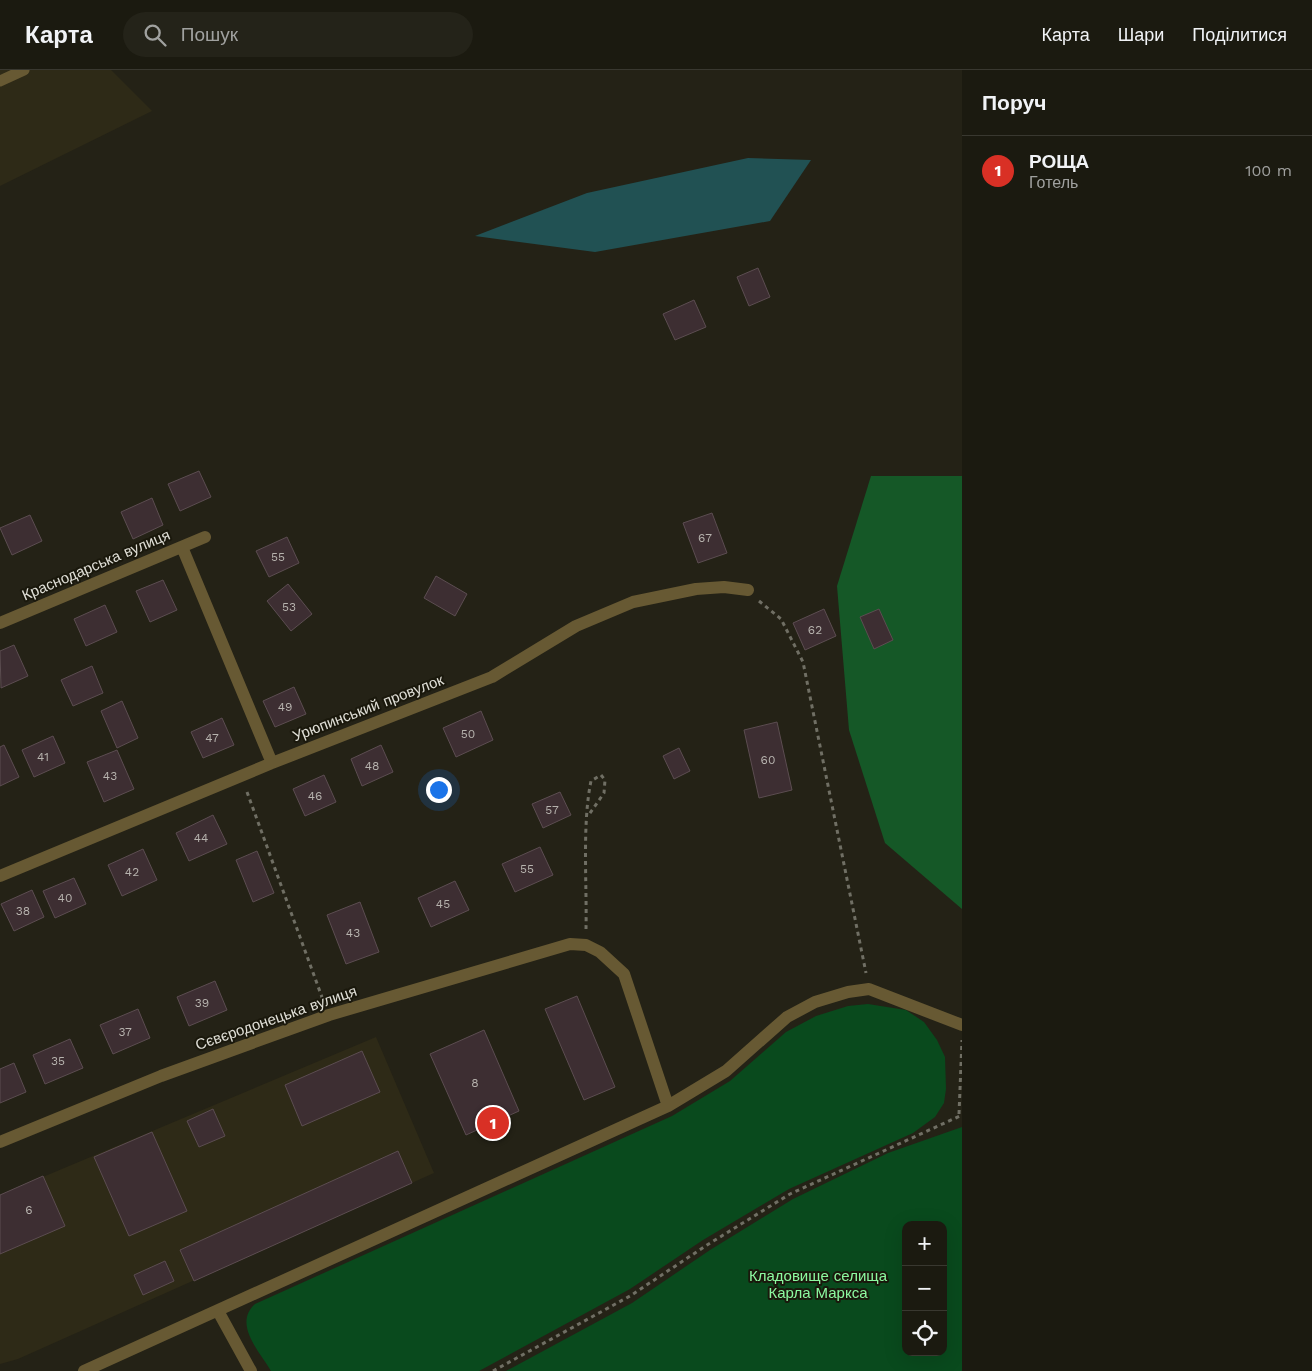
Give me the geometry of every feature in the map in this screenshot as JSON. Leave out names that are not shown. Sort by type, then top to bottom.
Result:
[{"type":"street","name":"Краснодарська вулиця","points":[[0,624],[205,537]]},
{"type":"street","points":[[182,547],[272,763]]},
{"type":"street","name":"Урюпинський провулок","points":[[0,876],[272,763],[492,677],[576,626],[634,602],[696,589],[724,587],[748,590]]},
{"type":"street","name":"Сєвєродонецька вулиця","points":[[0,1142],[161,1076],[329,1014],[570,944],[586,945]]},
{"type":"street","points":[[586,945],[600,952],[624,974],[668,1106]]},
{"type":"street","points":[[84,1371],[668,1106],[726,1071],[787,1018],[815,1002],[848,992],[869,989],[962,1025]]},
{"type":"street","points":[[218,1311],[251,1371]]},
{"type":"lane","points":[[0,81],[24,70]]},
{"type":"path","points":[[748,590],[781,619],[803,662],[869,989]]},
{"type":"path","points":[[586,945],[588,816],[590,781],[601,775],[605,780],[604,793],[588,816]]},
{"type":"path","points":[[242,776],[329,1014]]},
{"type":"path","points":[[493,1371],[630,1296],[707,1245],[790,1194],[961,1115],[962,1036]]},
{"type":"shaded area","points":[[0,70],[111,70],[152,111],[0,186]]},
{"type":"shaded area","points":[[376,1037],[434,1173],[18,1359],[0,1364],[0,1195]]},
{"type":"green space","points":[[871,476],[962,476],[962,909],[885,843],[849,730],[837,586]]},
{"type":"green space","points":[[868,1004],[906,1010],[924,1022],[937,1040],[945,1057],[946,1089],[944,1103],[935,1117],[913,1133],[789,1189],[703,1240],[630,1289],[479,1371],[271,1371],[250,1338],[247,1320],[249,1312],[255,1304],[672,1116],[730,1081],[786,1032],[816,1016],[848,1006]]},
{"type":"green space","name":"Кладовище селища Карла Маркса","points":[[962,1127],[962,1371],[506,1371],[632,1303],[710,1250],[793,1199],[888,1153]]},
{"type":"water","points":[[748,158],[811,160],[770,221],[595,252],[475,236],[587,193]]},
{"type":"building","points":[[758,268],[770,297],[749,306],[737,277]]},
{"type":"building","points":[[694,300],[706,327],[675,340],[663,314]]},
{"type":"building","points":[[199,471],[211,497],[180,511],[168,484]]},
{"type":"building","points":[[152,498],[163,525],[133,539],[121,512]]},
{"type":"building","points":[[712,513],[727,553],[698,563],[683,523]]},
{"type":"building","points":[[30,515],[42,541],[12,555],[0,528]]},
{"type":"building","points":[[287,537],[299,563],[269,577],[256,551]]},
{"type":"building","points":[[436,576],[467,594],[455,616],[424,598]]},
{"type":"building","points":[[163,580],[177,610],[150,622],[136,591]]},
{"type":"building","points":[[288,584],[312,614],[291,631],[267,601]]},
{"type":"building","points":[[105,605],[117,632],[86,646],[74,619]]},
{"type":"building","points":[[824,609],[836,636],[805,650],[793,623]]},
{"type":"building","points":[[879,609],[893,640],[874,649],[860,617]]},
{"type":"building","points":[[14,645],[28,676],[1,688],[0,651]]},
{"type":"building","points":[[92,666],[103,693],[73,706],[61,680]]},
{"type":"building","points":[[294,687],[306,714],[275,727],[263,701]]},
{"type":"building","points":[[122,701],[138,738],[117,748],[101,711]]},
{"type":"building","points":[[481,711],[493,740],[456,757],[443,728]]},
{"type":"building","points":[[222,718],[234,745],[203,758],[191,732]]},
{"type":"building","points":[[777,722],[792,790],[759,798],[744,730]]},
{"type":"building","points":[[53,736],[65,763],[34,777],[22,750]]},
{"type":"building","points":[[4,745],[19,777],[0,786],[0,747]]},
{"type":"building","points":[[381,745],[393,772],[362,786],[351,759]]},
{"type":"building","points":[[679,748],[690,771],[674,779],[663,756]]},
{"type":"building","points":[[117,750],[134,789],[104,802],[87,762]]},
{"type":"building","points":[[324,775],[336,802],[305,816],[293,789]]},
{"type":"building","points":[[560,792],[571,815],[543,828],[532,804]]},
{"type":"building","points":[[213,815],[227,844],[189,861],[176,833]]},
{"type":"building","points":[[540,847],[553,875],[515,892],[502,864]]},
{"type":"building","points":[[143,849],[157,880],[122,896],[108,865]]},
{"type":"building","points":[[257,851],[274,893],[253,902],[236,860]]},
{"type":"building","points":[[74,878],[86,904],[55,918],[43,891]]},
{"type":"building","points":[[455,881],[469,910],[431,927],[418,898]]},
{"type":"building","points":[[32,890],[44,917],[14,931],[1,904]]},
{"type":"building","points":[[360,902],[379,952],[346,964],[327,915]]},
{"type":"building","points":[[215,981],[227,1010],[189,1026],[177,997]]},
{"type":"building","points":[[577,996],[615,1087],[584,1100],[545,1009]]},
{"type":"building","points":[[138,1009],[150,1038],[113,1054],[100,1025]]},
{"type":"building","points":[[484,1030],[519,1111],[466,1135],[430,1054]]},
{"type":"building","points":[[70,1039],[83,1068],[45,1084],[33,1055]]},
{"type":"building","points":[[362,1051],[380,1092],[302,1126],[285,1085]]},
{"type":"building","points":[[14,1063],[26,1092],[0,1103],[0,1069]]},
{"type":"building","points":[[213,1109],[225,1136],[199,1147],[187,1121]]},
{"type":"building","points":[[152,1132],[187,1211],[129,1236],[94,1157]]},
{"type":"building","points":[[398,1151],[412,1183],[194,1281],[180,1250]]},
{"type":"building","points":[[43,1176],[65,1226],[0,1254],[0,1195]]},
{"type":"building","points":[[165,1261],[174,1281],[143,1295],[134,1275]]},
{"type":"place","name":"РОЩА","points":[[493,1123]]}]
